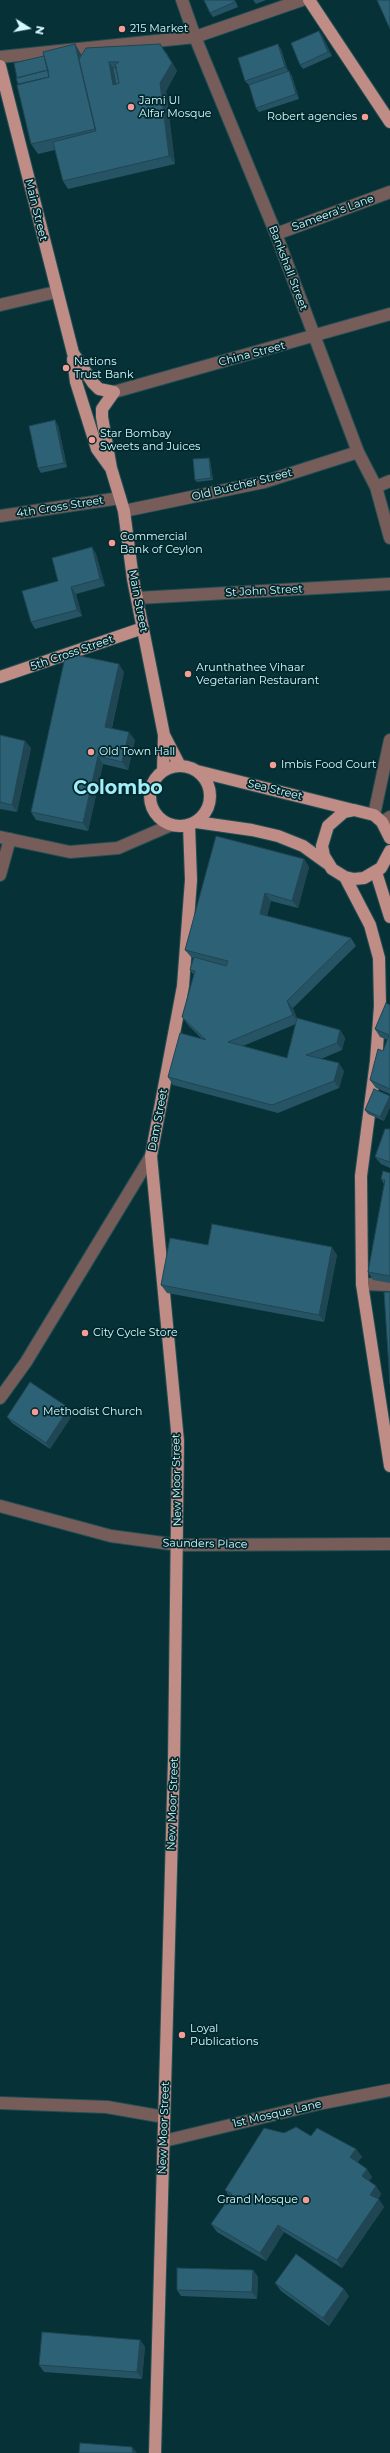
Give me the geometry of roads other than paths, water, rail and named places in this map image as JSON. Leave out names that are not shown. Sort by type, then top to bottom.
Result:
[{"type":"main road","points":[[309,0],[390,122]]},
{"type":"main road","name":"Main Street","points":[[0,66],[56,292],[73,353],[76,382],[97,449],[111,468]]},
{"type":"main road","name":"Main Street","points":[[73,353],[93,383],[99,389],[114,392],[106,402],[102,413],[111,468],[124,511],[137,598],[164,735],[162,771]]},
{"type":"main road","name":"5th Cross Street","points":[[0,677],[57,659],[143,628]]},
{"type":"main road","name":"Main Street","points":[[164,735],[180,766]]},
{"type":"main road","points":[[192,824],[206,811],[210,792],[208,784],[197,771],[180,766],[162,771],[152,787],[151,806],[162,821],[171,825],[192,824],[252,830],[278,836],[303,846],[345,877],[370,925],[379,958],[380,1006],[376,1061],[361,1176],[362,1284],[390,1466]]},
{"type":"main road","name":"Sea Street","points":[[197,771],[382,818]]},
{"type":"main road","points":[[329,865],[324,856],[322,846],[328,826],[344,812],[354,810]]},
{"type":"main road","points":[[382,818],[390,838]]},
{"type":"main road","name":"Dam Street","points":[[151,1156],[183,986],[191,880],[192,824]]},
{"type":"main road","points":[[390,851],[383,869],[390,917]]},
{"type":"main road","points":[[345,877],[364,878],[383,869]]},
{"type":"main road","points":[[380,1006],[390,992]]},
{"type":"main road","name":"New Moor Street","points":[[151,1156],[178,1441],[178,1545],[155,2453]]},
{"type":"street","name":"Bankshall Street","points":[[182,0],[195,37],[276,234],[358,452],[376,487],[390,538]]},
{"type":"street","points":[[0,57],[195,37],[302,0]]},
{"type":"street","name":"Sameera's Lane","points":[[276,234],[390,192]]},
{"type":"street","points":[[0,305],[56,292]]},
{"type":"street","name":"China Street","points":[[114,392],[314,337],[390,314]]},
{"type":"street","name":"Old Butcher Street","points":[[124,511],[264,482],[358,452]]},
{"type":"street","points":[[376,487],[390,481]]},
{"type":"street","name":"4th Cross Street","points":[[0,516],[120,498]]},
{"type":"street","name":"St John Street","points":[[137,598],[390,584]]},
{"type":"street","points":[[382,818],[390,740]]},
{"type":"street","points":[[0,875],[5,838],[70,852],[118,848],[171,825]]},
{"type":"street","name":"Dam Street","points":[[0,1398],[26,1362],[151,1156]]},
{"type":"street","points":[[362,1284],[390,1285]]},
{"type":"street","name":"Saunders Place","points":[[0,1506],[111,1536],[178,1545],[390,1544]]},
{"type":"street","name":"1st Mosque Lane","points":[[164,2141],[318,2104],[390,2090]]},
{"type":"street","points":[[0,2104],[107,2107],[164,2117]]},
{"type":"place","name":"215 Market","points":[[122,29]]},
{"type":"place","name":"Jami Ul Alfar Mosque","points":[[131,107]]},
{"type":"place","name":"Robert agencies","points":[[365,117]]},
{"type":"place","name":"Nations Trust Bank","points":[[66,368]]},
{"type":"place","name":"Star Bombay Sweets and Juices","points":[[92,440]]},
{"type":"place","name":"Commercial Bank of Ceylon","points":[[112,543]]},
{"type":"place","name":"Arunthathee Vihaar Vegetarian Restaurant","points":[[188,674]]},
{"type":"place","name":"Old Town Hall","points":[[91,752]]},
{"type":"place","name":"Imbis Food Court","points":[[273,765]]},
{"type":"place","name":"City Cycle Store","points":[[85,1333]]},
{"type":"place","name":"Methodist Church","points":[[35,1412]]},
{"type":"place","name":"Loyal Publications","points":[[182,2035]]},
{"type":"place","name":"Grand Mosque","points":[[306,2200]]},
{"type":"district","name":"Colombo","points":[[118,788]]}]
